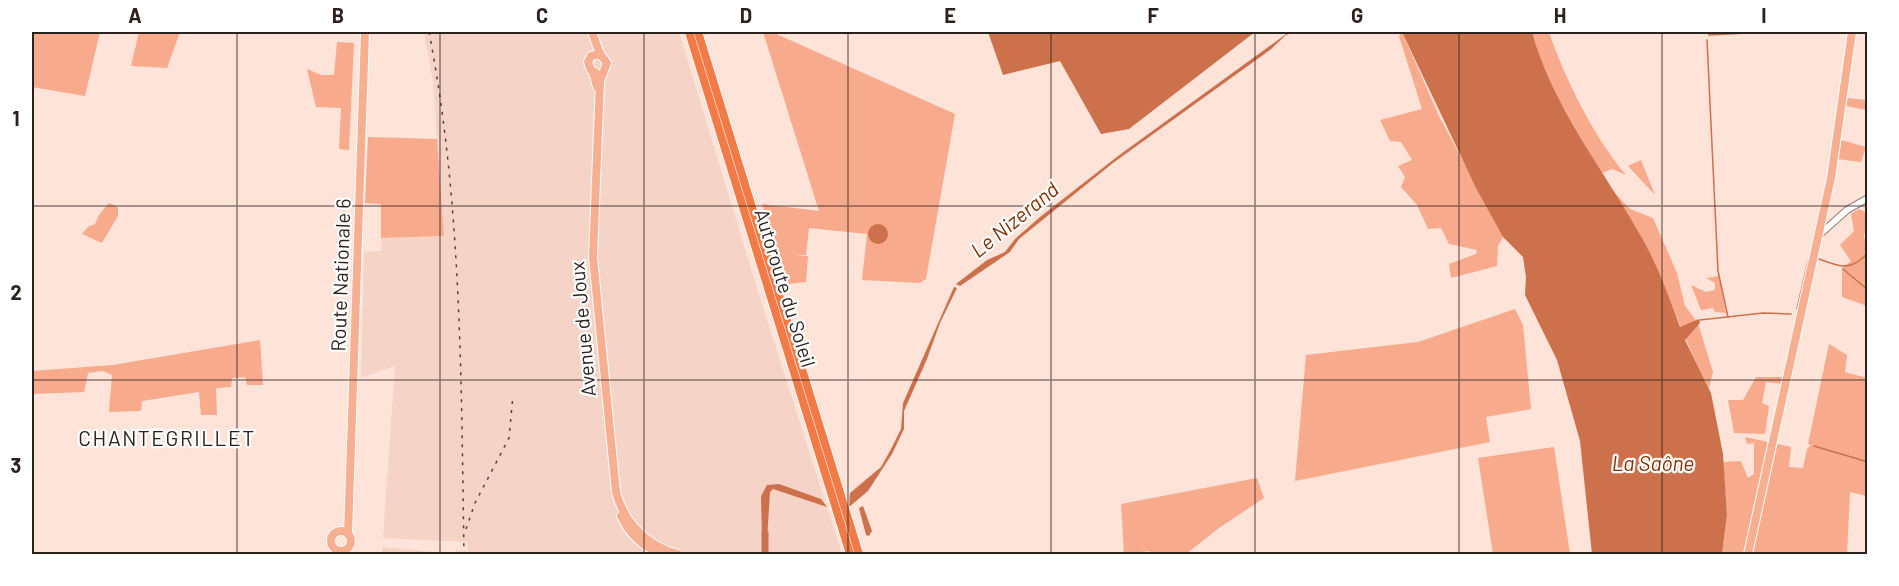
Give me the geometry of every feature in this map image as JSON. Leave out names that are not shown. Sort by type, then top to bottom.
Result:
[{"type":"highway","name":"Autoroute du Soleil","points":[[689,32],[850,555]]},
{"type":"highway","name":"Autoroute du Soleil","points":[[698,32],[859,555]]},
{"type":"main road","name":"Route Nationale 6","points":[[345,533],[348,520],[365,32]]},
{"type":"main road","points":[[590,32],[595,55]]},
{"type":"main road","points":[[1748,555],[1832,171],[1852,32]]},
{"type":"main road","name":"Avenue de Joux","points":[[663,555],[641,542],[626,525],[613,490],[589,263],[597,83],[588,65],[595,55],[606,61],[602,71],[593,250],[616,492],[623,512],[636,530],[662,549],[678,555]]},
{"type":"main road","points":[[593,72],[602,71]]},
{"type":"main road","points":[[336,533],[345,533],[351,542],[344,552],[335,548],[332,540],[336,533]]},
{"type":"street","points":[[1818,236],[1851,207],[1868,198]]},
{"type":"street","points":[[1821,225],[1831,223]]},
{"type":"shaded area","points":[[32,32],[100,32],[85,96],[32,87]]},
{"type":"shaded area","points":[[139,32],[180,32],[167,68],[131,66]]},
{"type":"shaded area","points":[[424,32],[679,32],[760,298],[842,554],[456,554],[456,550],[468,551],[467,542],[383,538],[395,366],[361,378],[364,252],[381,251],[381,238],[444,236],[433,82]]},
{"type":"shaded area","points":[[763,32],[772,32],[955,114],[926,279],[920,283],[862,280],[867,234],[809,228],[806,255],[794,255],[808,256],[806,282],[789,284],[762,204],[819,211]]},
{"type":"shaded area","points":[[1402,32],[1438,114],[1503,237],[1498,246],[1497,266],[1451,278],[1449,264],[1476,254],[1477,250],[1449,244],[1441,228],[1428,229],[1417,205],[1401,187],[1405,177],[1398,166],[1412,160],[1401,142],[1390,141],[1380,120],[1422,109],[1399,36]]},
{"type":"shaded area","points":[[1532,32],[1549,32],[1563,68],[1592,126],[1626,175],[1612,169],[1602,173],[1553,87]]},
{"type":"shaded area","points":[[337,42],[354,43],[349,150],[339,149],[341,108],[316,107],[307,69],[321,75],[334,75]]},
{"type":"shaded area","points":[[1846,98],[1867,100],[1867,110],[1846,106]]},
{"type":"shaded area","points":[[368,137],[437,139],[444,236],[381,238],[381,204],[365,203]]},
{"type":"shaded area","points":[[1841,140],[1866,147],[1861,162],[1837,159]]},
{"type":"shaded area","points":[[1641,160],[1655,195],[1628,166]]},
{"type":"shaded area","points":[[1611,189],[1630,209],[1653,218],[1677,273],[1685,306],[1698,323],[1713,372],[1709,388],[1643,240]]},
{"type":"shaded area","points":[[109,203],[118,207],[118,216],[102,243],[82,234],[88,227],[95,224]]},
{"type":"shaded area","points":[[1859,209],[1867,213],[1864,238],[1868,241],[1867,306],[1842,297],[1842,268],[1851,261],[1840,245],[1854,231],[1851,214]]},
{"type":"shaded area","points":[[1719,276],[1726,313],[1715,312],[1713,308],[1701,310],[1691,285],[1706,292],[1715,290],[1715,283],[1706,278]]},
{"type":"shaded area","points":[[1515,309],[1523,325],[1531,409],[1486,417],[1490,442],[1295,481],[1306,355],[1418,342]]},
{"type":"shaded area","points":[[260,340],[263,385],[247,385],[245,377],[232,378],[231,387],[216,388],[217,415],[201,415],[199,392],[142,401],[141,411],[109,412],[112,375],[103,371],[88,373],[84,392],[32,394],[32,371],[113,365]]},
{"type":"shaded area","points":[[1829,344],[1847,355],[1845,372],[1867,378],[1867,496],[1850,492],[1847,554],[1722,554],[1727,515],[1723,462],[1741,461],[1748,478],[1754,474],[1754,443],[1747,444],[1745,437],[1791,447],[1789,467],[1803,468],[1807,449],[1811,445],[1808,444]]},
{"type":"shaded area","points":[[1756,377],[1782,377],[1781,384],[1766,382],[1762,403],[1769,406],[1765,434],[1734,433],[1728,400],[1743,400]]},
{"type":"shaded area","points":[[1554,447],[1570,554],[1493,554],[1478,458]]},
{"type":"shaded area","points":[[1257,478],[1264,498],[1219,528],[1186,554],[1151,554],[1150,551],[1124,554],[1121,504]]},
{"type":"shaded area","points":[[382,547],[447,553],[447,554],[382,554]]},
{"type":"water","points":[[988,32],[1255,32],[1129,129],[1101,134],[1060,61],[1003,75]]},
{"type":"water","points":[[1289,32],[1296,32],[1286,35],[1270,50],[1113,163],[1019,239],[1010,252],[960,286],[956,284],[987,260],[1005,252],[1015,239],[1040,217],[1118,156]]},
{"type":"water","name":"La Saône","points":[[1402,32],[1532,32],[1541,60],[1566,112],[1648,249],[1680,327],[1699,319],[1700,323],[1685,340],[1711,393],[1723,454],[1727,515],[1722,554],[1592,554],[1580,441],[1557,360],[1525,295],[1526,277],[1523,257],[1503,237],[1476,188]]},
{"type":"water","points":[[878,224],[885,227],[888,234],[885,241],[878,244],[871,241],[868,234],[871,227]]},
{"type":"water","points":[[954,287],[957,288],[904,411],[904,429],[892,454],[868,491],[849,507],[850,493],[881,467],[901,429],[903,403]]},
{"type":"water","points":[[779,484],[821,499],[827,507],[773,489],[770,492],[767,540],[762,539],[761,496],[767,485]]},
{"type":"water","points":[[863,506],[872,531],[869,536],[866,535],[859,508]]},
{"type":"waterway","points":[[1708,32],[1709,35],[1766,32]]},
{"type":"waterway","points":[[1707,40],[1718,271],[1728,317]]},
{"type":"waterway","points":[[1819,259],[1845,266],[1856,263],[1868,253]]},
{"type":"waterway","points":[[1797,309],[1808,261]]},
{"type":"waterway","points":[[1843,269],[1868,290]]},
{"type":"waterway","points":[[1700,320],[1763,313],[1791,314]]},
{"type":"waterway","points":[[1814,446],[1868,462]]},
{"type":"waterway","name":"Le Nizerand","points":[[765,533],[765,554]]},
{"type":"railway","points":[[429,32],[440,96],[454,226],[460,357],[464,554]]},
{"type":"railway","points":[[466,529],[475,503],[509,438],[513,395]]},
{"type":"district","name":"CHANTEGRILLET","points":[[167,439]]}]
